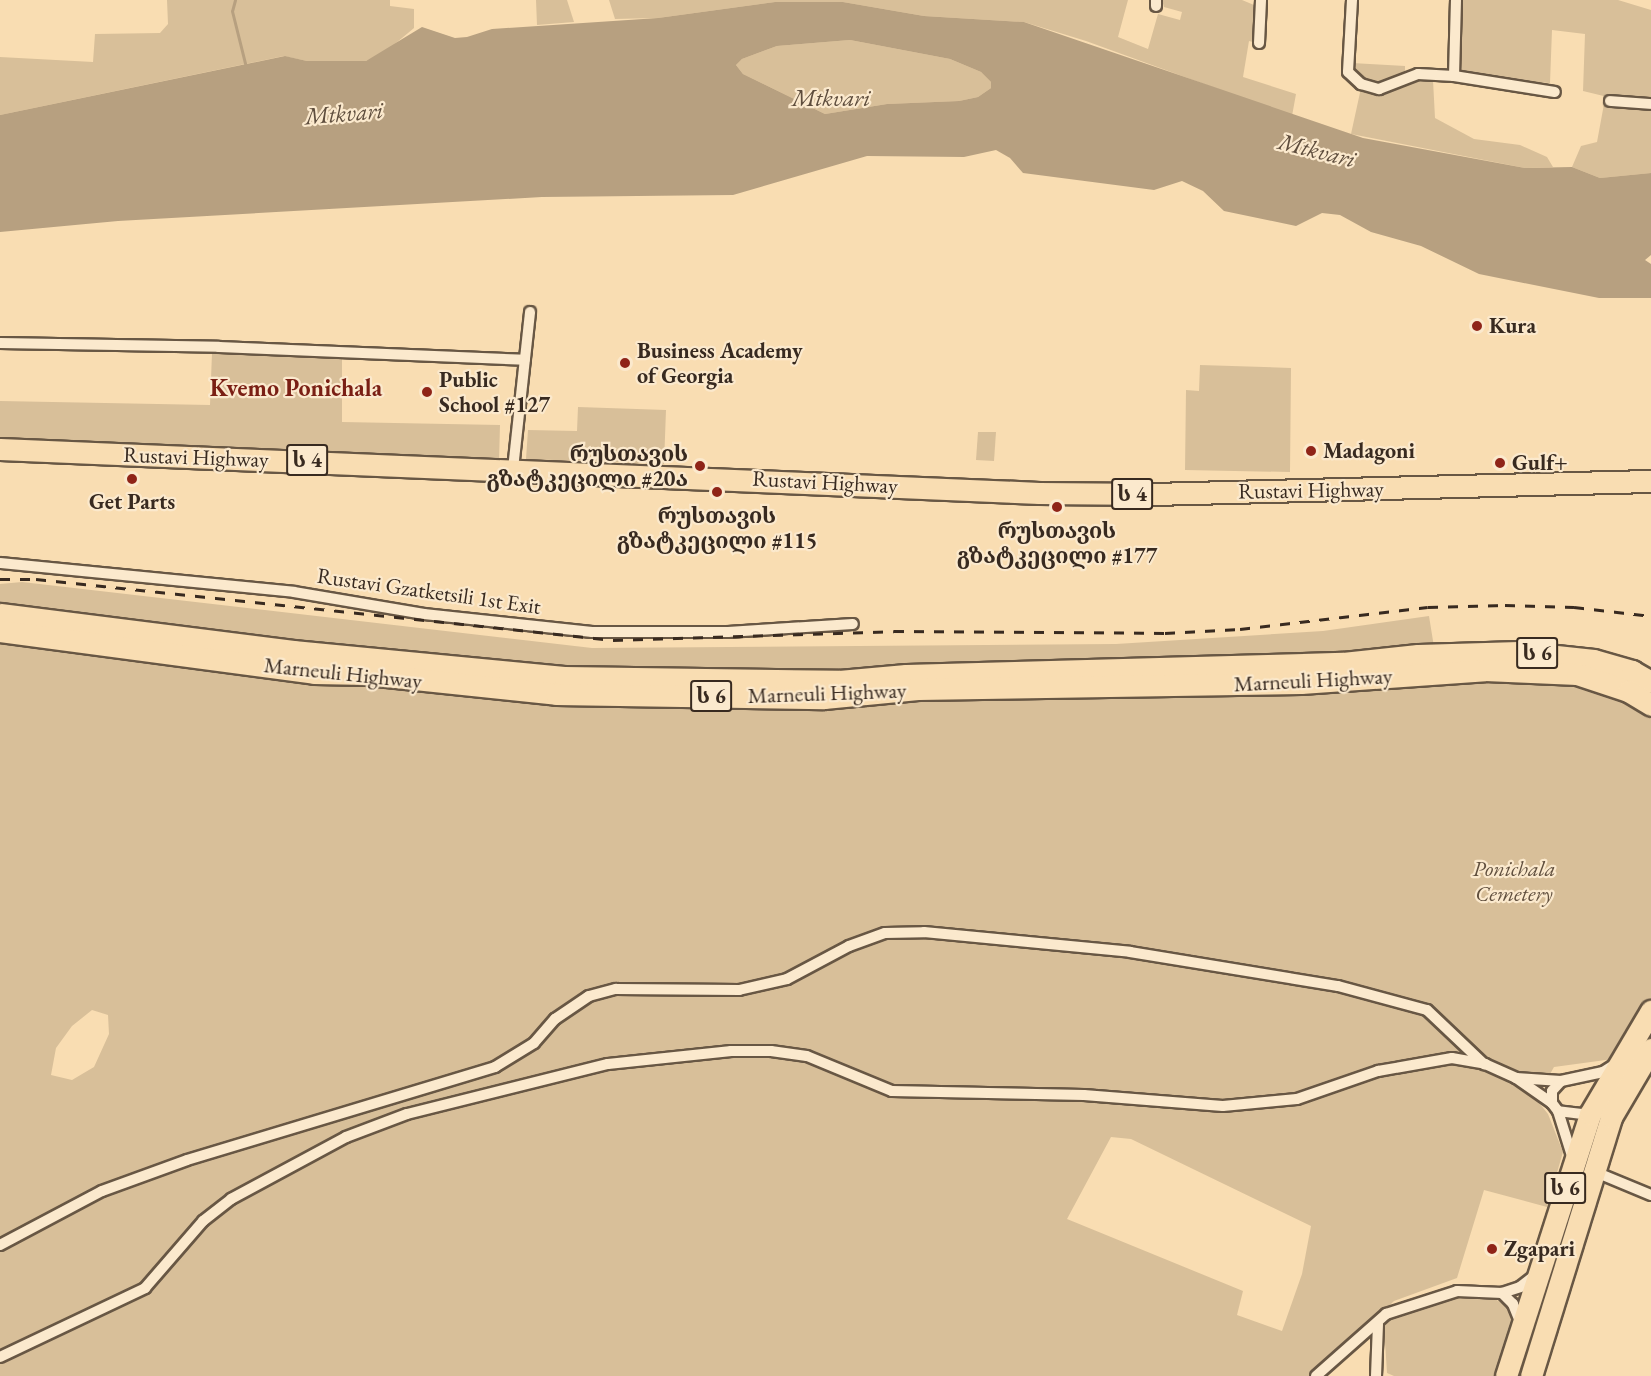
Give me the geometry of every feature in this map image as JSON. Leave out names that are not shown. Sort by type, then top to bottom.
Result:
[{"type":"highway","name":"Rustavi Highway","points":[[0,450],[1115,494],[1651,482]]},
{"type":"highway","name":"Marneuli Highway","points":[[0,614],[293,651],[564,677],[829,681],[906,675],[1300,674]]},
{"type":"highway","name":"Marneuli Highway","points":[[0,631],[314,673],[367,674],[556,694],[824,698],[918,689],[1323,673],[1551,670],[1598,680],[1651,705]]},
{"type":"highway","name":"Marneuli Highway","points":[[1323,673],[1418,655],[1529,652],[1594,660],[1651,682]]},
{"type":"highway","name":"ს 6","points":[[1506,1376],[1573,1159],[1590,1114],[1619,1061],[1651,1011]]},
{"type":"highway","name":"ს 6","points":[[1531,1376],[1592,1170],[1625,1091],[1651,1049]]},
{"type":"street","points":[[1259,43],[1261,0]]},
{"type":"street","points":[[1352,0],[1348,72],[1361,84],[1379,89],[1418,74],[1454,76],[1555,92]]},
{"type":"street","points":[[1454,76],[1456,0]]},
{"type":"street","points":[[1610,101],[1651,104]]},
{"type":"street","points":[[513,469],[530,312]]},
{"type":"street","points":[[0,343],[219,347],[525,360]]},
{"type":"street","name":"Rustavi Gzatketsili 1st Exit","points":[[0,563],[294,592],[424,614],[592,632],[728,632],[853,624]]},
{"type":"street","points":[[0,1245],[102,1191],[187,1160],[495,1067],[534,1043],[555,1019],[588,996],[615,989],[739,990],[786,979],[849,946],[885,933],[924,932],[1130,952],[1338,986],[1427,1010],[1485,1064]]},
{"type":"street","points":[[0,1357],[145,1288],[203,1221],[231,1198],[346,1137],[407,1114],[608,1064],[731,1050],[771,1051],[807,1056],[892,1091],[1084,1095],[1224,1106],[1297,1099],[1378,1071],[1452,1058],[1485,1064],[1516,1078],[1555,1107],[1590,1114],[1603,1112],[1625,1091]]},
{"type":"street","points":[[1516,1078],[1560,1081],[1603,1072],[1619,1061]]},
{"type":"street","points":[[1560,1081],[1552,1091],[1555,1107],[1573,1159]]},
{"type":"street","points":[[1592,1170],[1651,1195]]},
{"type":"street","points":[[1316,1376],[1325,1372],[1386,1314],[1429,1297],[1457,1291],[1502,1293],[1520,1287],[1537,1274]]},
{"type":"street","points":[[1502,1293],[1513,1304],[1522,1325]]},
{"type":"street","points":[[1376,1376],[1378,1324]]},
{"type":"green space","points":[[167,0],[390,0],[390,6],[414,9],[414,28],[384,53],[366,61],[307,61],[284,56],[0,115],[0,57],[93,62],[95,34],[160,33],[168,24]]},
{"type":"green space","points":[[536,0],[567,0],[574,22],[537,25]]},
{"type":"green space","points":[[609,0],[1128,0],[1118,37],[1148,49],[1158,14],[1180,20],[1182,12],[1164,7],[1162,0],[1242,0],[1254,5],[1253,42],[1249,41],[1243,77],[1296,94],[1292,116],[1086,41],[1024,22],[924,16],[843,2],[775,2],[658,18],[615,19]]},
{"type":"green space","points":[[1459,0],[1618,0],[1651,10],[1651,101],[1616,99],[1583,91],[1585,34],[1552,30],[1550,83],[1487,78],[1458,69]]},
{"type":"green space","points":[[850,40],[950,59],[981,72],[991,82],[991,88],[978,97],[959,101],[887,104],[825,114],[743,74],[736,65],[742,59],[777,46]]},
{"type":"green space","points":[[1352,63],[1405,66],[1405,73],[1396,82],[1370,85],[1352,69]]},
{"type":"green space","points":[[1418,77],[1433,80],[1435,118],[1474,139],[1520,145],[1547,157],[1553,167],[1525,168],[1351,134],[1361,88]]},
{"type":"green space","points":[[1604,104],[1651,107],[1651,173],[1600,178],[1572,167],[1581,146],[1597,142]]},
{"type":"green space","points":[[212,353],[342,356],[342,422],[500,425],[499,461],[0,439],[0,401],[210,405]]},
{"type":"green space","points":[[1200,365],[1291,368],[1290,472],[1185,470],[1186,390],[1199,391]]},
{"type":"green space","points":[[578,407],[666,410],[664,464],[526,459],[528,430],[577,431]]},
{"type":"green space","points":[[978,432],[996,432],[994,461],[976,460]]},
{"type":"green space","points":[[22,582],[592,648],[1116,644],[1323,631],[1429,616],[1434,647],[814,674],[678,668],[551,668],[211,632],[0,603],[0,584]]},
{"type":"green space","name":"Ponichala Cemetery","points":[[0,637],[203,668],[1583,680],[1651,713],[1651,999],[1613,1059],[1554,1067],[1536,1099],[1548,1114],[1563,1152],[1547,1207],[1484,1190],[1457,1278],[1394,1301],[1339,1355],[1311,1376],[0,1376]],"holes":[[[92,1010],[108,1015],[109,1034],[94,1067],[72,1080],[51,1075],[56,1048],[72,1026]],[[1111,1137],[1131,1139],[1311,1226],[1302,1274],[1282,1331],[1237,1315],[1243,1291],[1067,1219]]]},
{"type":"green space","points":[[1473,1295],[1495,1299],[1508,1307],[1515,1323],[1497,1376],[1394,1376],[1387,1373],[1384,1326],[1395,1315],[1453,1296]]},
{"type":"water","name":"Mtkvari","points":[[775,2],[843,2],[924,16],[1024,22],[1363,138],[1525,168],[1572,167],[1600,178],[1651,173],[1651,255],[1645,260],[1651,264],[1651,298],[1599,298],[1479,274],[1421,246],[1371,232],[1340,215],[1322,213],[1296,226],[1224,211],[1203,191],[1182,181],[1154,190],[1023,173],[1010,158],[996,150],[964,157],[867,156],[733,195],[542,197],[118,221],[0,232],[0,115],[285,56],[307,61],[366,61],[422,27],[455,38],[467,37],[492,29],[658,18]],"holes":[[[850,40],[950,59],[981,72],[991,82],[991,88],[978,97],[959,101],[887,104],[825,114],[743,74],[736,65],[742,59],[777,46]]]},
{"type":"waterway","points":[[235,0],[232,11],[247,71]]},
{"type":"railway","points":[[0,579],[36,579],[613,640],[894,631],[1165,633],[1240,629],[1428,607],[1505,605],[1574,607],[1651,616]]},
{"type":"place","name":"Kura","points":[[1477,326]]},
{"type":"place","name":"Business Academy of Georgia","points":[[625,363]]},
{"type":"place","name":"Public School #127","points":[[427,392]]},
{"type":"place","name":"Madagoni","points":[[1311,451]]},
{"type":"place","name":"Gulf+","points":[[1500,463]]},
{"type":"place","name":"რუსთავის გზატკეცილი #20ა","points":[[700,466]]},
{"type":"place","name":"Get Parts","points":[[132,479]]},
{"type":"place","name":"რუსთავის გზატკეცილი #115","points":[[717,492]]},
{"type":"place","name":"რუსთავის გზატკეცილი #177","points":[[1057,507]]},
{"type":"place","name":"Zgapari","points":[[1492,1249]]},
{"type":"district","name":"Kvemo Ponichala","points":[[296,388]]}]
